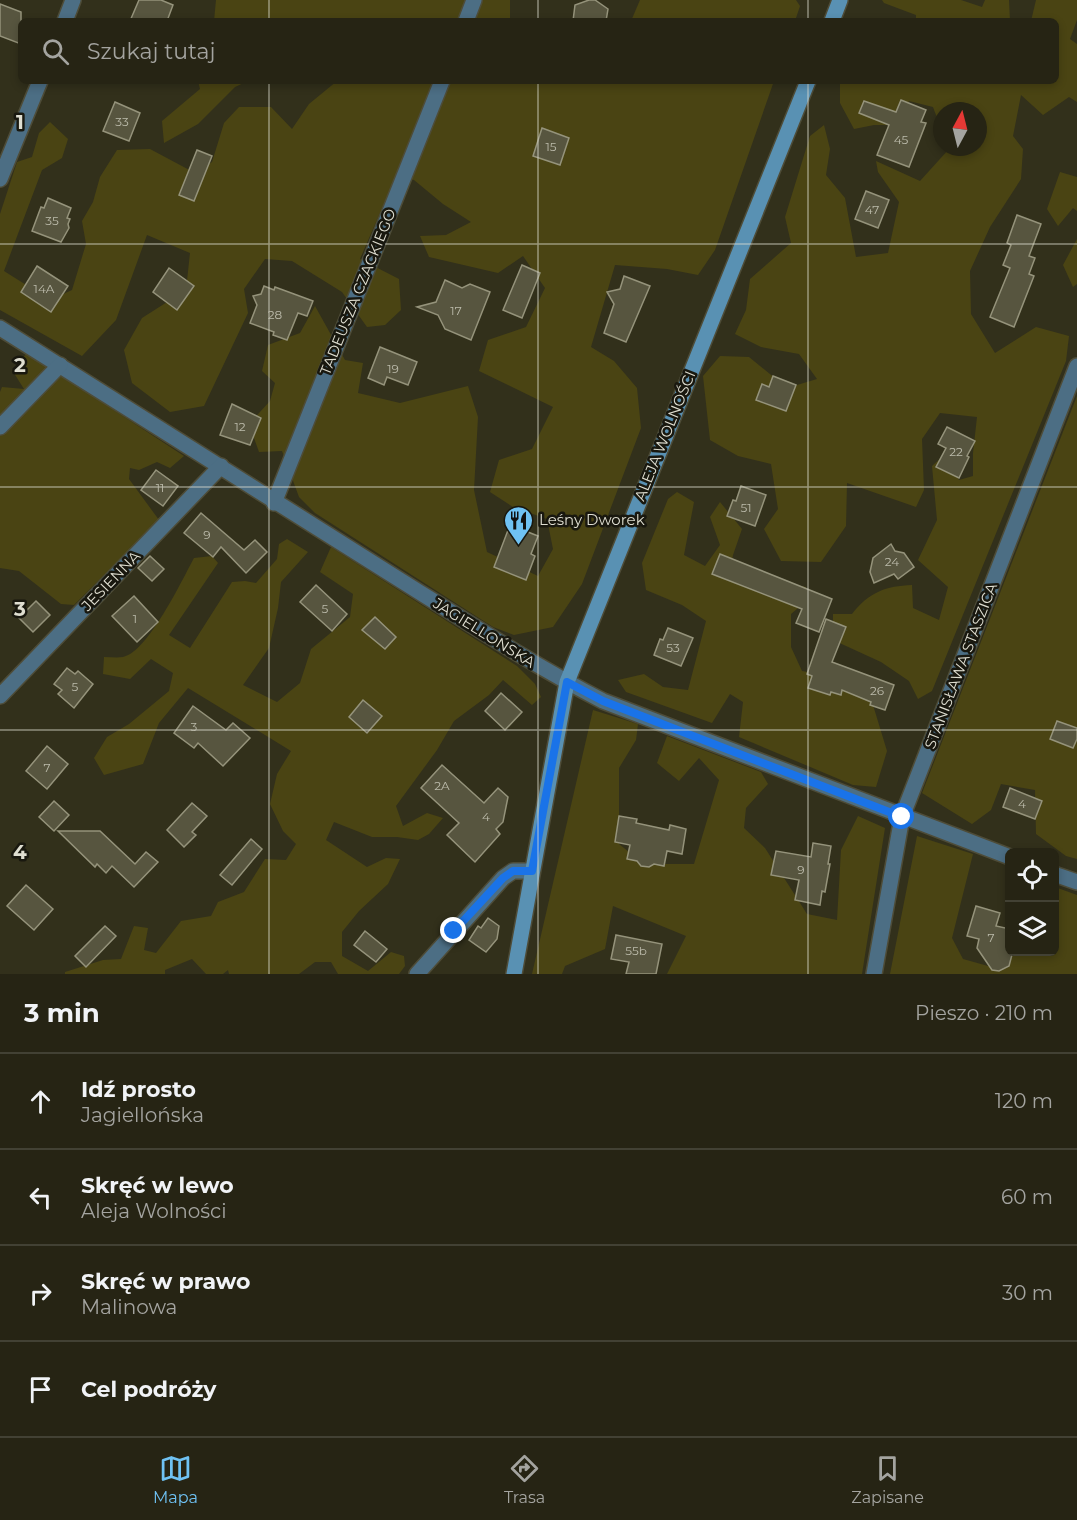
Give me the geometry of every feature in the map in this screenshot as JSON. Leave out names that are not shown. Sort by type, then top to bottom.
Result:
[{"type":"street","points":[[66,18],[73,0]]},
{"type":"street","points":[[467,18],[474,0]]},
{"type":"street","points":[[833,18],[840,0]]},
{"type":"street","points":[[0,179],[39,84]]},
{"type":"street","name":"TADEUSZA CZACKIEGO","points":[[274,502],[441,84]]},
{"type":"street","name":"ALEJA WOLNOŚCI","points":[[514,974],[567,682],[807,84]]},
{"type":"street","name":"JAGIELLOŃSKA","points":[[0,328],[221,466],[274,502],[567,682],[603,701],[1005,855]]},
{"type":"street","points":[[0,427],[60,365]]},
{"type":"street","name":"STANISŁAWA STASZICA","points":[[874,974],[902,817],[1077,366]]},
{"type":"street","name":"JESIENNA","points":[[0,696],[221,466]]},
{"type":"street","points":[[417,974],[503,878],[513,871],[532,871]]},
{"type":"street","points":[[1059,876],[1077,882]]},
{"type":"shaded area","points":[[216,0],[510,0],[510,18],[214,18]]},
{"type":"shaded area","points":[[640,0],[796,0],[800,6],[796,18],[632,18]]},
{"type":"shaded area","points":[[882,0],[961,0],[982,7],[985,0],[1009,0],[1010,18],[916,18],[916,15],[884,3]]},
{"type":"shaded area","points":[[1036,0],[1077,0],[1077,20],[1070,39],[1077,44],[1077,102],[1069,97],[1043,115],[1021,95],[1013,136],[1023,149],[1021,179],[990,227],[970,271],[971,314],[995,353],[1036,327],[1069,336],[1066,361],[932,691],[918,699],[909,681],[881,662],[833,640],[833,614],[852,614],[872,595],[894,587],[912,585],[913,608],[939,620],[948,587],[918,560],[937,520],[932,466],[945,454],[959,480],[973,476],[977,417],[940,413],[922,439],[924,490],[916,507],[847,483],[846,526],[821,562],[781,561],[764,529],[778,509],[771,464],[738,456],[710,440],[703,376],[720,356],[749,357],[787,388],[817,379],[799,354],[761,347],[735,334],[746,310],[750,279],[791,243],[785,217],[810,136],[824,125],[830,149],[826,175],[845,198],[856,257],[888,253],[899,202],[878,172],[876,161],[920,181],[943,156],[987,156],[987,102],[933,102],[933,107],[909,101],[899,125],[874,125],[854,129],[840,103],[840,84],[1059,84],[1059,18],[1032,18]]},
{"type":"shaded area","points":[[199,84],[242,84],[235,87],[198,124],[164,143],[162,121],[200,89]]},
{"type":"shaded area","points":[[333,84],[773,84],[715,250],[698,275],[667,269],[615,265],[591,347],[614,361],[637,388],[641,428],[582,584],[553,627],[514,635],[493,627],[315,513],[299,497],[282,451],[259,452],[249,424],[270,401],[275,383],[262,371],[268,345],[300,333],[315,306],[345,360],[363,363],[358,393],[400,403],[468,386],[478,417],[474,490],[487,552],[538,576],[553,549],[547,519],[513,507],[490,492],[499,460],[532,449],[553,407],[479,371],[488,340],[526,327],[545,288],[523,256],[498,273],[429,257],[420,236],[446,235],[471,222],[443,204],[414,180],[396,176],[360,259],[399,279],[401,310],[385,325],[367,327],[342,292],[292,261],[265,259],[244,289],[248,313],[204,406],[170,412],[132,383],[124,350],[142,318],[186,290],[190,253],[147,235],[116,320],[82,356],[0,310],[0,214],[17,162],[32,157],[39,133],[50,122],[68,139],[62,158],[42,170],[4,271],[50,300],[72,290],[86,244],[82,221],[93,202],[100,177],[117,150],[150,149],[195,173],[212,162],[224,123],[239,107],[271,107],[292,129],[309,104]]},
{"type":"shaded area","points":[[1060,172],[1077,177],[1077,211],[1073,208],[1058,226],[1047,209]]},
{"type":"shaded area","points":[[1077,239],[1077,284],[1073,287],[1063,265]]},
{"type":"shaded area","points":[[27,353],[184,456],[170,468],[157,462],[139,470],[130,468],[129,479],[159,520],[74,605],[61,604],[19,571],[0,568],[0,392],[2,387],[24,389],[12,370]]},
{"type":"shaded area","points":[[1077,396],[1077,859],[1066,856],[1059,851],[1059,848],[1055,848],[1036,834],[1035,790],[1001,784],[991,810],[972,824],[922,793]]},
{"type":"shaded area","points":[[677,492],[694,502],[684,555],[705,566],[720,545],[710,517],[720,502],[742,529],[730,572],[806,587],[804,603],[791,614],[791,647],[802,671],[857,680],[860,691],[873,705],[887,751],[876,787],[853,785],[739,737],[743,702],[730,694],[712,723],[626,692],[618,680],[644,674],[663,687],[688,690],[706,621],[682,605],[646,590],[642,563],[668,499]]},
{"type":"shaded area","points":[[287,539],[308,552],[281,582],[269,648],[243,685],[277,702],[300,683],[311,649],[350,617],[353,594],[320,572],[331,547],[517,666],[535,684],[541,697],[532,705],[503,680],[489,695],[454,721],[437,750],[396,806],[403,826],[427,813],[443,818],[429,834],[418,840],[372,837],[334,822],[326,840],[367,867],[386,858],[400,859],[388,884],[359,911],[342,932],[342,956],[368,971],[391,952],[404,956],[405,966],[399,974],[338,974],[331,962],[315,962],[299,974],[229,974],[228,970],[223,974],[206,974],[192,959],[165,970],[165,974],[65,974],[65,972],[103,960],[121,959],[134,926],[148,928],[144,950],[156,953],[181,921],[211,916],[218,902],[244,892],[265,859],[286,860],[296,844],[283,831],[270,804],[277,774],[291,751],[188,688],[159,723],[143,764],[104,775],[94,758],[107,737],[129,724],[169,691],[173,673],[151,659],[130,679],[103,674],[104,657],[123,657],[143,643],[173,598],[194,558],[212,556],[218,563],[169,635],[190,648],[232,582],[256,583],[277,559],[279,544]]},
{"type":"shaded area","points":[[593,710],[638,724],[636,740],[619,768],[619,844],[644,864],[694,864],[719,780],[699,758],[679,781],[657,763],[667,736],[761,772],[768,784],[746,808],[744,828],[765,848],[807,914],[837,920],[841,850],[858,816],[885,828],[862,974],[667,974],[686,936],[613,906],[605,949],[565,966],[562,974],[532,974]]},
{"type":"shaded area","points":[[917,836],[973,854],[952,938],[963,959],[988,966],[1013,956],[1059,956],[1059,888],[1077,895],[1077,974],[890,974]]},
{"type":"building","points":[[139,0],[161,0],[173,5],[168,18],[131,18]]},
{"type":"building","points":[[595,0],[608,9],[606,18],[573,18],[575,5]]},
{"type":"building","points":[[0,4],[21,12],[21,18],[18,18],[18,43],[0,36]]},
{"type":"building","points":[[901,100],[926,110],[921,122],[926,123],[909,167],[877,155],[889,125],[859,113],[864,101],[896,112]]},
{"type":"building","points":[[115,102],[140,113],[129,141],[103,131]]},
{"type":"building","points":[[542,128],[569,138],[560,165],[533,156]]},
{"type":"building","points":[[197,150],[212,156],[194,201],[179,195]]},
{"type":"building","points":[[866,191],[889,200],[878,228],[855,219]]},
{"type":"building","points":[[48,198],[71,208],[67,218],[70,219],[69,228],[61,242],[32,231],[41,207],[44,208]]},
{"type":"building","points":[[1017,215],[1041,224],[1029,256],[1035,258],[1029,274],[1034,276],[1014,327],[990,317],[1010,268],[1003,265],[1011,245],[1007,243]]},
{"type":"building","points":[[522,265],[540,273],[522,318],[503,310]]},
{"type":"building","points":[[37,266],[68,286],[51,312],[21,292]]},
{"type":"building","points":[[169,268],[194,286],[177,310],[153,292]]},
{"type":"building","points":[[624,276],[650,286],[626,342],[604,333],[614,304],[607,292],[620,289]]},
{"type":"building","points":[[445,280],[462,288],[470,284],[490,292],[471,340],[445,329],[438,315],[417,307],[436,302]]},
{"type":"building","points":[[264,286],[274,290],[275,287],[313,301],[307,316],[298,313],[287,340],[273,335],[274,332],[250,323],[257,305],[253,296],[261,294]]},
{"type":"building","points":[[380,347],[417,362],[408,385],[387,377],[384,385],[368,378]]},
{"type":"building","points":[[773,376],[796,385],[786,411],[756,400],[762,384],[769,387]]},
{"type":"building","points":[[232,404],[261,418],[250,445],[220,435]]},
{"type":"building","points":[[947,427],[975,441],[959,478],[936,467],[946,448],[938,444]]},
{"type":"building","points":[[156,470],[178,486],[163,506],[141,490]]},
{"type":"building","points":[[741,486],[766,495],[755,526],[727,516],[733,500],[736,501]]},
{"type":"building","points":[[201,513],[244,550],[255,540],[267,552],[246,573],[221,547],[213,557],[184,533]]},
{"type":"building","name":"Leśny Dworek","points":[[510,525],[538,536],[531,554],[535,556],[526,580],[494,567]]},
{"type":"building","points":[[891,544],[895,551],[904,553],[914,567],[898,579],[894,574],[874,583],[870,572],[873,558]]},
{"type":"building","points":[[720,554],[832,599],[819,632],[796,623],[802,609],[712,574]]},
{"type":"building","points":[[150,556],[164,569],[152,581],[138,568]]},
{"type":"building","points":[[316,585],[347,614],[332,631],[300,602]]},
{"type":"building","points":[[134,596],[158,622],[137,642],[112,616]]},
{"type":"building","points":[[36,601],[50,615],[33,632],[19,618]]},
{"type":"building","points":[[375,617],[396,637],[385,649],[362,630]]},
{"type":"building","points":[[826,619],[846,627],[832,662],[894,685],[885,710],[842,690],[841,695],[831,692],[830,695],[808,688],[812,676],[807,674]]},
{"type":"building","points":[[668,628],[693,638],[681,666],[654,655],[660,639],[663,640]]},
{"type":"building","points":[[67,668],[75,674],[78,671],[93,684],[74,708],[58,694],[62,690],[54,684]]},
{"type":"building","points":[[501,693],[522,712],[505,730],[485,711]]},
{"type":"building","points":[[363,700],[382,716],[367,733],[349,717]]},
{"type":"building","points":[[193,706],[226,730],[233,723],[250,738],[223,766],[198,743],[194,748],[174,733]]},
{"type":"building","points":[[1057,721],[1077,728],[1077,739],[1073,748],[1050,739]]},
{"type":"building","points":[[47,746],[68,764],[47,789],[26,771]]},
{"type":"building","points":[[442,765],[484,803],[498,788],[508,797],[503,822],[496,829],[500,834],[475,862],[447,835],[459,823],[421,788]]},
{"type":"building","points":[[1010,788],[1042,801],[1035,819],[1003,807]]},
{"type":"building","points":[[54,801],[69,815],[54,831],[39,817]]},
{"type":"building","points":[[192,803],[207,816],[192,832],[196,835],[184,847],[167,830]]},
{"type":"building","points":[[619,816],[637,819],[636,823],[669,830],[670,825],[686,829],[682,854],[667,851],[664,866],[654,864],[649,867],[641,866],[637,861],[627,859],[630,845],[615,842]]},
{"type":"building","points":[[58,831],[100,831],[135,864],[146,852],[158,862],[134,887],[112,866],[106,873],[97,864],[95,867]]},
{"type":"building","points":[[251,839],[262,849],[232,885],[220,875]]},
{"type":"building","points":[[813,843],[831,846],[825,892],[822,891],[820,905],[795,900],[799,880],[771,875],[776,851],[811,857]]},
{"type":"building","points":[[26,885],[53,909],[34,930],[7,906]]},
{"type":"building","points":[[976,906],[1000,913],[996,926],[1005,928],[1005,956],[1012,956],[1009,966],[999,971],[992,970],[977,948],[979,939],[967,936]]},
{"type":"building","points":[[488,918],[499,926],[497,939],[486,952],[469,940],[478,926],[481,928]]},
{"type":"building","points":[[105,926],[116,936],[86,967],[75,956]]},
{"type":"building","points":[[365,931],[387,949],[376,962],[354,945]]},
{"type":"building","points":[[616,935],[662,944],[656,974],[626,974],[629,962],[611,959]]},
{"type":"place","name":"Leśny Dworek","points":[[518,546]]},
{"type":"route","points":[[454,931],[503,878],[513,871],[532,871],[567,682],[603,701],[902,817]]}]
